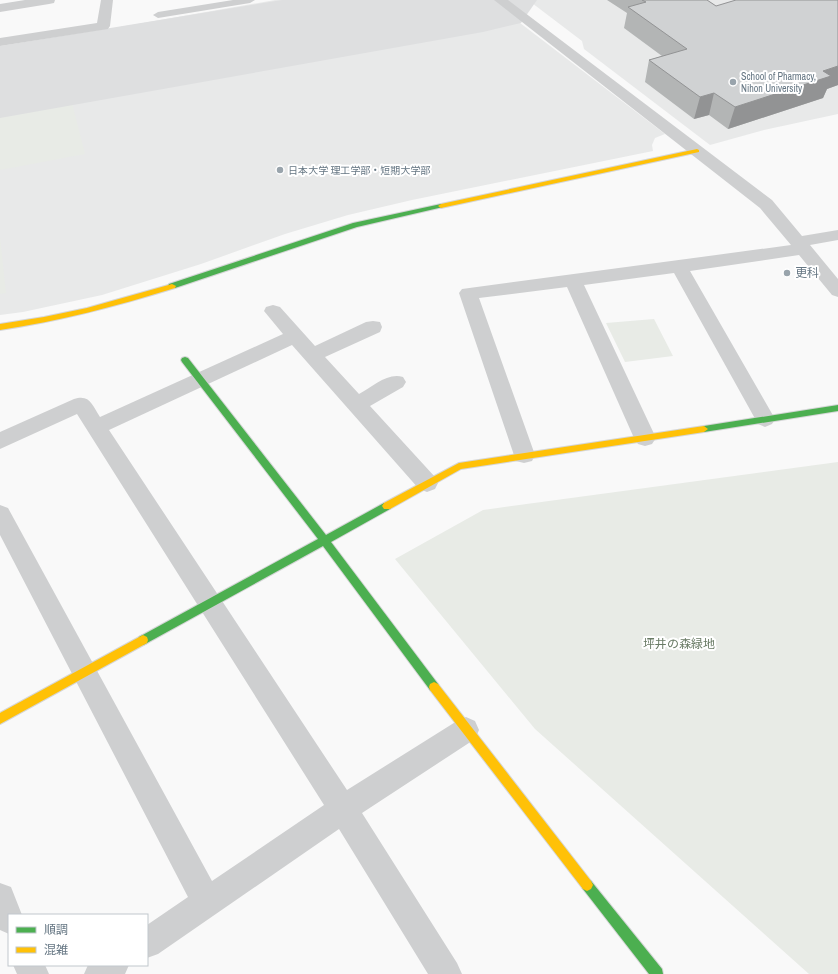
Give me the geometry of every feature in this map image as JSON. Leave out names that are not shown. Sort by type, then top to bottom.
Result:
[{"type":"street","points":[[0,8],[50,0]]},
{"type":"street","points":[[0,42],[103,26],[107,0]]},
{"type":"street","points":[[500,0],[766,204],[838,291]]},
{"type":"street","points":[[0,327],[29,323],[114,304],[210,274],[355,225],[697,151]]},
{"type":"street","points":[[524,456],[468,293],[679,267],[801,246],[838,235]]},
{"type":"street","points":[[679,267],[765,419]]},
{"type":"street","points":[[573,280],[645,438]]},
{"type":"street","points":[[273,310],[427,483]]},
{"type":"street","points":[[312,355],[373,327]]},
{"type":"street","points":[[96,427],[295,336]]},
{"type":"street","points":[[185,360],[324,540],[466,730],[657,974]]},
{"type":"street","points":[[356,405],[396,382]]},
{"type":"street","points":[[0,440],[81,404],[343,809],[446,974]]},
{"type":"street","points":[[0,719],[459,466],[838,408]]},
{"type":"street","points":[[0,514],[207,902]]},
{"type":"street","points":[[148,942],[343,809],[466,730]]},
{"type":"street","points":[[0,898],[8,917]]},
{"type":"street","points":[[100,974],[112,966]]},
{"type":"lane","points":[[169,13],[173,0]]},
{"type":"lane","points":[[158,15],[250,0]]},
{"type":"shaded area","name":"日本大学 理工学部・短期大学部","points":[[275,0],[490,0],[665,134],[655,138],[652,145],[653,151],[412,200],[348,215],[285,234],[201,264],[102,295],[23,312],[0,315],[0,48]]},
{"type":"shaded area","name":"School of Pharmacy, Nihon University","points":[[528,0],[838,0],[838,114],[764,130],[710,145],[584,49],[582,41]]},
{"type":"green space","points":[[71,99],[85,154],[0,170],[0,112]]},
{"type":"green space","points":[[0,237],[6,293],[0,294]]},
{"type":"green space","points":[[654,319],[673,356],[625,362],[606,323]]},
{"type":"green space","name":"坪井の森緑地","points":[[838,462],[838,974],[809,974],[535,729],[395,559],[483,510]]},
{"type":"building","points":[[642,0],[707,0],[716,6],[736,0],[838,0],[838,66],[823,71],[831,76],[735,107],[714,93],[700,97],[649,60],[687,49],[628,7],[646,2]]},
{"type":"runway","points":[[0,82],[483,0]]},
{"type":"traffic: fast","points":[[172,286],[355,225],[441,206]]},
{"type":"traffic: fast","points":[[185,360],[324,540],[434,687]]},
{"type":"traffic: fast","points":[[704,429],[838,408]]},
{"type":"traffic: fast","points":[[143,640],[387,506]]},
{"type":"traffic: fast","points":[[587,885],[657,974]]},
{"type":"traffic: slow","points":[[441,206],[697,151]]},
{"type":"traffic: slow","points":[[0,327],[44,320],[87,310],[172,286]]},
{"type":"traffic: slow","points":[[387,506],[459,466],[704,429]]},
{"type":"traffic: slow","points":[[0,719],[143,640]]},
{"type":"traffic: slow","points":[[434,687],[587,885]]},
{"type":"place","name":"School of Pharmacy, Nihon University","points":[[733,82]]},
{"type":"place","name":"日本大学 理工学部・短期大学部","points":[[280,170]]},
{"type":"place","name":"更科","points":[[787,273]]}]
